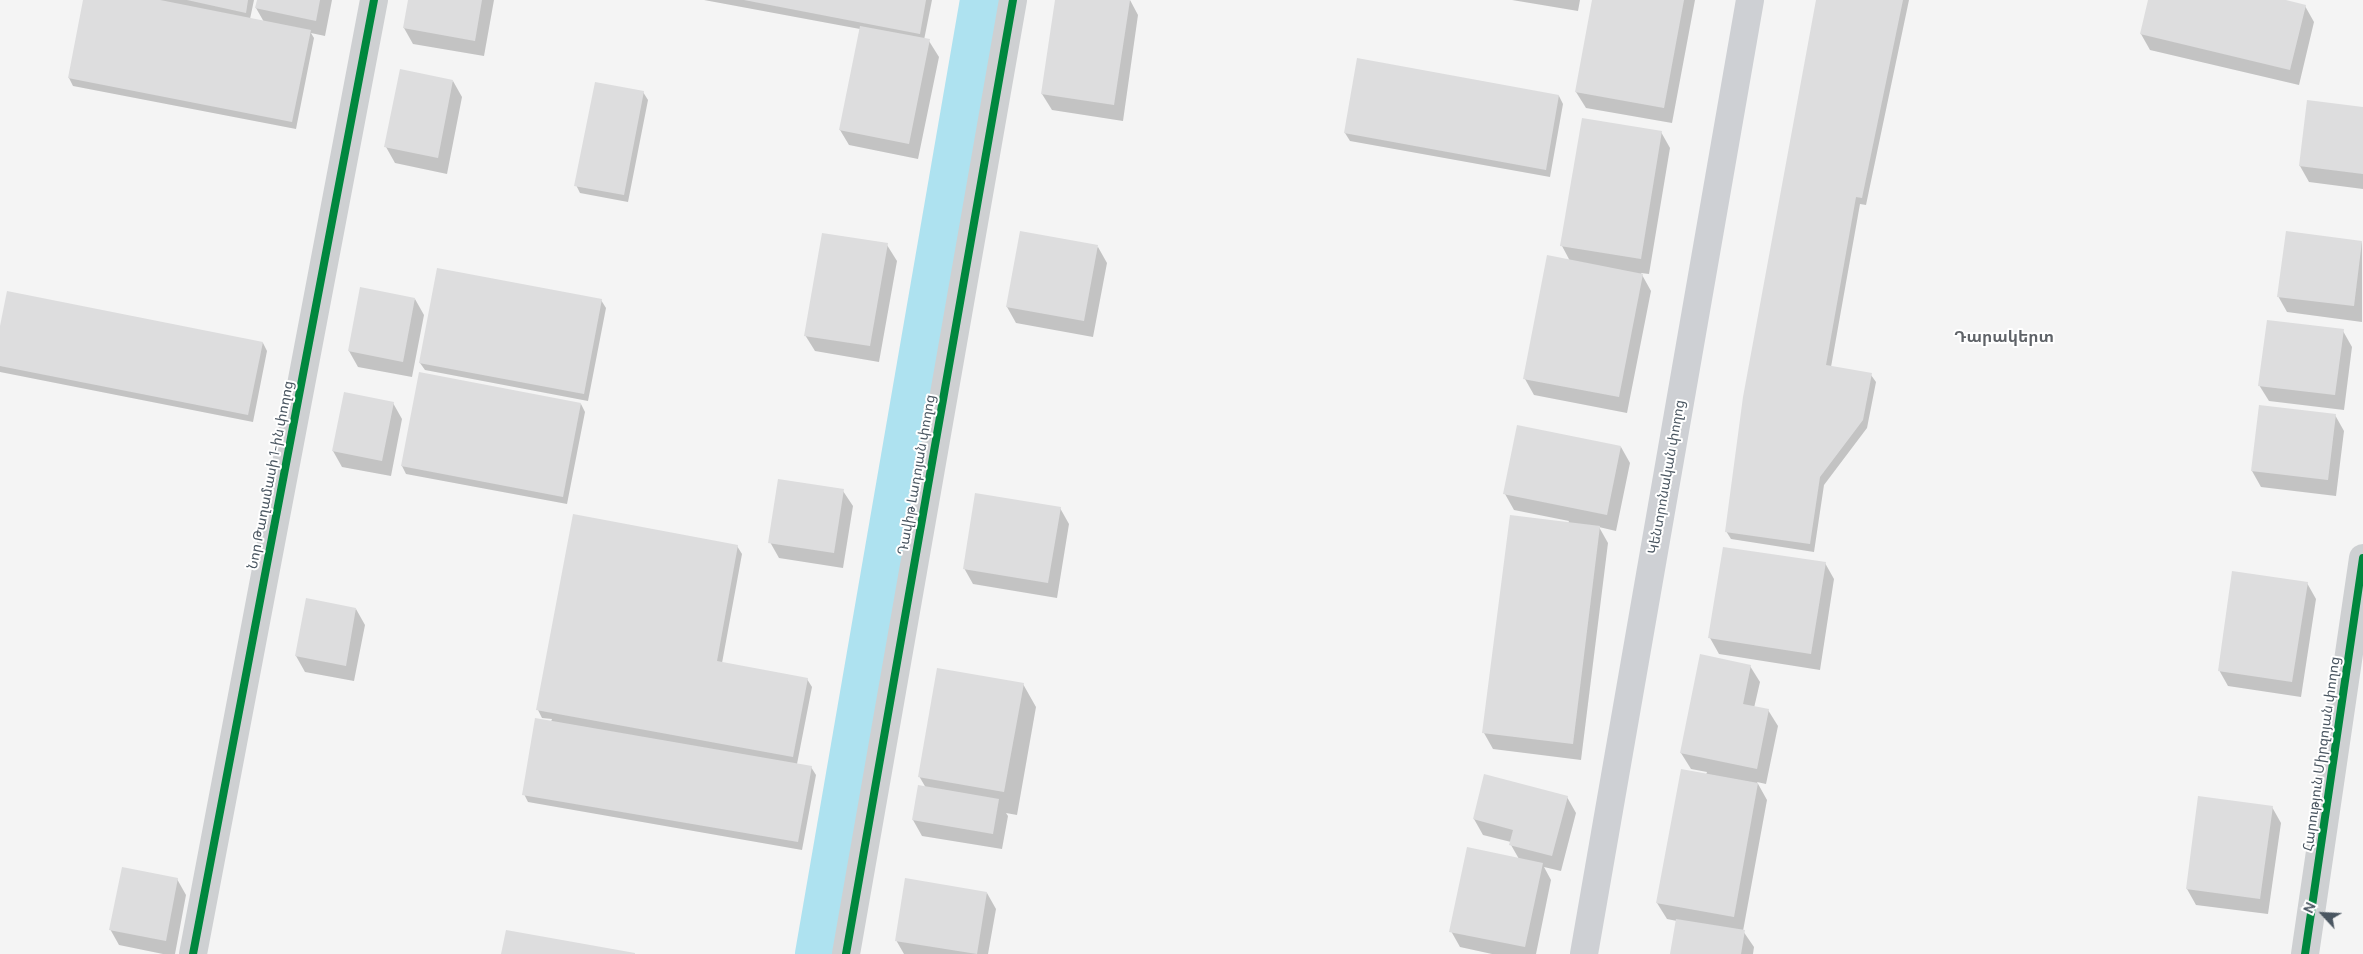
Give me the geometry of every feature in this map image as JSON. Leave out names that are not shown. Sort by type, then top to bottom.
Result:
[{"type":"main road","name":"Կենտրոնական փողոց","points":[[1584,954],[1750,0]]},
{"type":"street","name":"Նոր Թաղամասի 1-ին փողոց","points":[[193,954],[374,0]]},
{"type":"street","name":"Դավիթ Լադոյան փողոց","points":[[846,954],[1014,0]]},
{"type":"street","name":"Հարություն Միրզոյան փողոց","points":[[2305,954],[2363,558]]},
{"type":"building","points":[[83,0],[160,0],[311,30],[292,122],[68,78]]},
{"type":"building","points":[[187,0],[248,0],[246,13]]},
{"type":"building","points":[[257,0],[320,0],[316,21],[255,8]]},
{"type":"building","points":[[408,0],[482,0],[475,41],[403,28]]},
{"type":"building","points":[[744,0],[926,0],[920,34]]},
{"type":"building","points":[[1055,0],[1130,0],[1114,105],[1041,94]]},
{"type":"building","points":[[1592,0],[1684,0],[1664,108],[1575,92]]},
{"type":"building","points":[[1816,0],[1903,0],[1862,198],[1856,197],[1826,365],[1872,373],[1863,420],[1820,477],[1810,544],[1725,532],[1743,397]]},
{"type":"building","points":[[2148,0],[2286,0],[2306,5],[2290,70],[2140,34]]},
{"type":"building","points":[[860,26],[930,39],[909,144],[839,130]]},
{"type":"building","points":[[1357,58],[1559,95],[1546,170],[1344,133]]},
{"type":"building","points":[[400,69],[453,80],[438,158],[384,147]]},
{"type":"building","points":[[595,82],[644,91],[624,195],[574,186]]},
{"type":"building","points":[[2307,100],[2363,107],[2363,174],[2299,166]]},
{"type":"building","points":[[1582,118],[1662,131],[1641,259],[1560,246]]},
{"type":"building","points":[[1020,231],[1098,245],[1084,321],[1006,307]]},
{"type":"building","points":[[2286,231],[2362,241],[2354,306],[2277,297]]},
{"type":"building","points":[[822,233],[888,243],[870,346],[804,336]]},
{"type":"building","points":[[1547,255],[1643,274],[1619,397],[1523,379]]},
{"type":"building","points":[[437,268],[602,299],[584,394],[419,363]]},
{"type":"building","points":[[360,287],[415,298],[403,362],[348,351]]},
{"type":"building","points":[[7,291],[263,342],[248,415],[0,366],[0,326]]},
{"type":"building","points":[[2267,320],[2344,329],[2335,395],[2258,386]]},
{"type":"building","points":[[419,372],[581,403],[563,497],[401,466]]},
{"type":"building","points":[[344,392],[394,402],[382,461],[332,451]]},
{"type":"building","points":[[2259,405],[2336,414],[2328,480],[2251,471]]},
{"type":"building","points":[[1517,425],[1621,446],[1607,515],[1503,494]]},
{"type":"building","points":[[778,479],[844,489],[834,553],[768,543]]},
{"type":"building","points":[[975,493],[1061,507],[1048,583],[963,569]]},
{"type":"building","points":[[573,514],[738,545],[717,661],[808,678],[793,757],[536,710]]},
{"type":"building","points":[[1510,515],[1600,526],[1573,744],[1482,733]]},
{"type":"building","points":[[1723,547],[1826,562],[1811,654],[1708,638]]},
{"type":"building","points":[[2232,571],[2308,582],[2292,682],[2218,671]]},
{"type":"building","points":[[306,598],[356,608],[346,666],[295,656]]},
{"type":"building","points":[[1700,654],[1751,665],[1743,704],[1769,709],[1757,769],[1680,753]]},
{"type":"building","points":[[937,668],[1024,683],[1004,792],[918,777]]},
{"type":"building","points":[[535,718],[812,766],[798,842],[522,795]]},
{"type":"building","points":[[1681,769],[1758,783],[1734,917],[1656,903]]},
{"type":"building","points":[[1484,774],[1568,796],[1552,856],[1509,845],[1513,830],[1473,819]]},
{"type":"building","points":[[918,785],[999,799],[993,834],[912,820]]},
{"type":"building","points":[[2198,796],[2273,806],[2260,899],[2186,889]]},
{"type":"building","points":[[1467,847],[1543,863],[1525,947],[1449,932]]},
{"type":"building","points":[[122,867],[178,878],[166,941],[109,930]]},
{"type":"building","points":[[905,878],[987,892],[977,954],[895,941]]},
{"type":"building","points":[[1676,919],[1745,930],[1741,954],[1670,954]]},
{"type":"building","points":[[506,930],[635,953],[635,954],[501,954]]},
{"type":"waterway","points":[[815,954],[980,0]]},
{"type":"cycle path","points":[[193,954],[374,0]]},
{"type":"cycle path","points":[[846,954],[1013,0]]},
{"type":"cycle path","points":[[2305,954],[2363,558]]},
{"type":"district","name":"Դարակերտ","points":[[2004,338]]}]
